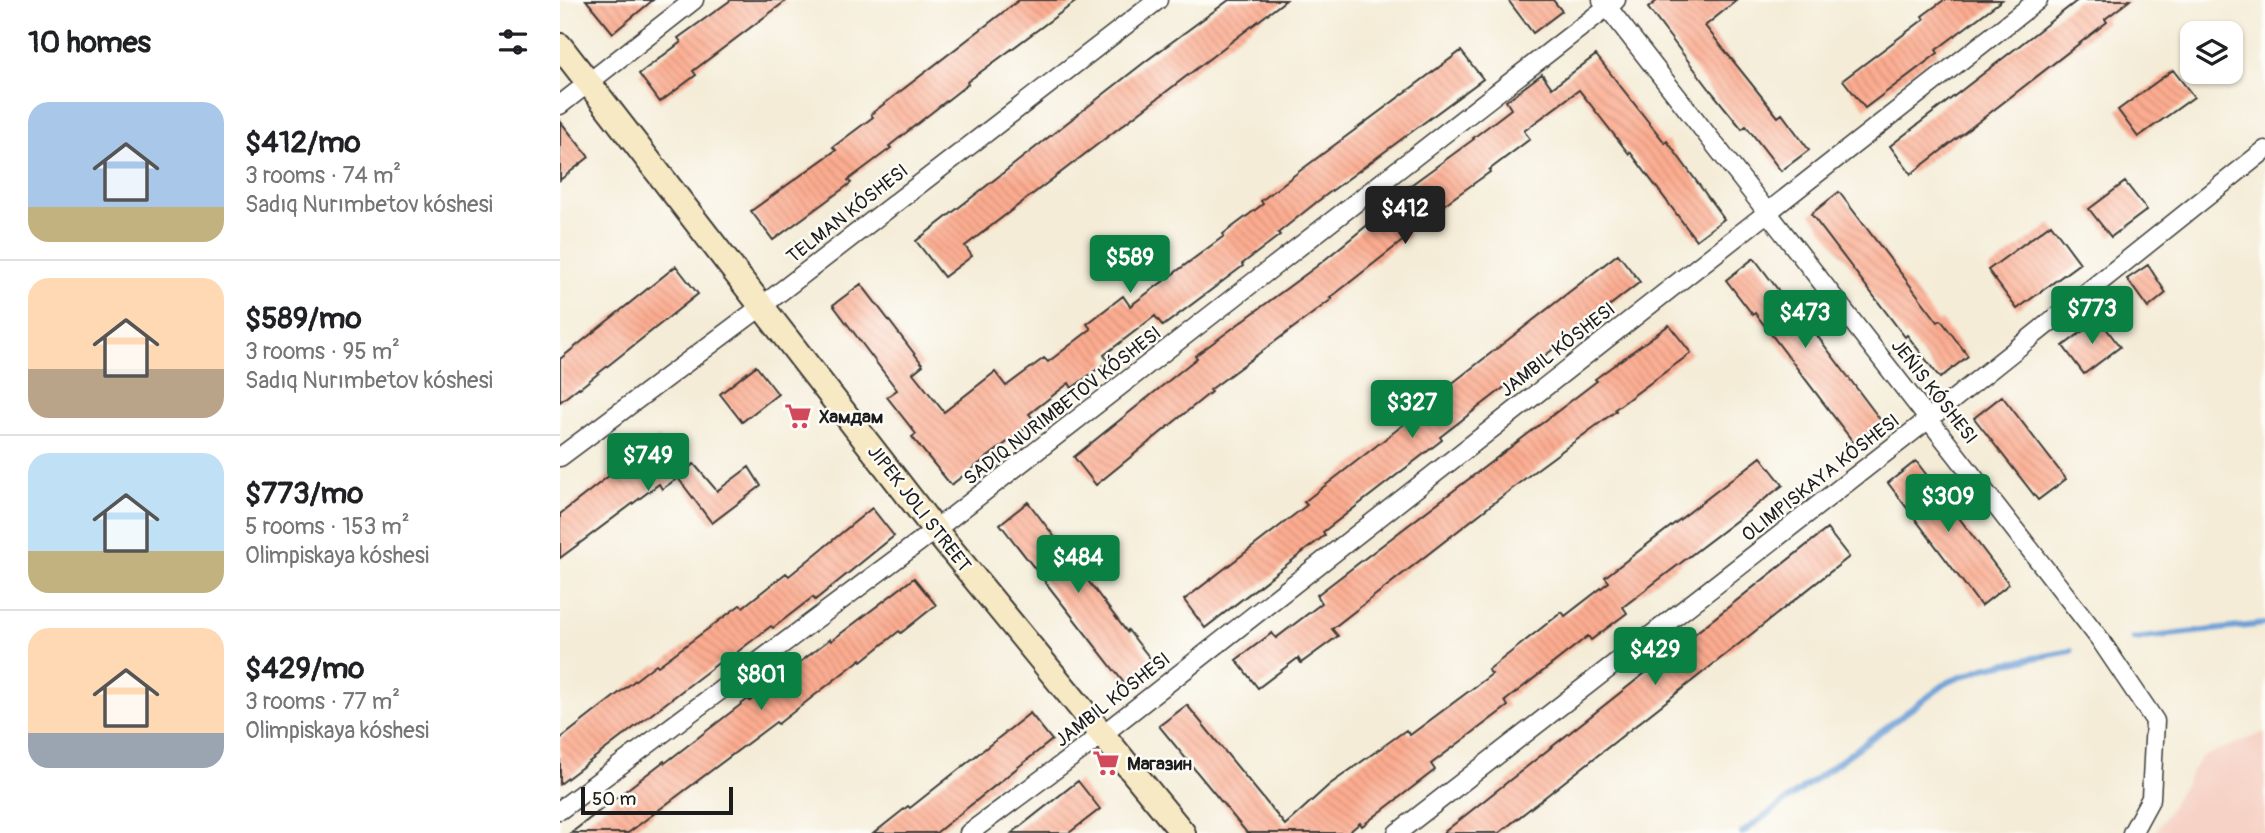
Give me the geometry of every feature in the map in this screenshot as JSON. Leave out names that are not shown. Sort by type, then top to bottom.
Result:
[{"type":"street","points":[[560,105],[694,0]]},
{"type":"street","name":"TELMAN KÓSHESI","points":[[560,457],[762,306],[1158,0]]},
{"type":"street","points":[[969,833],[1103,734],[1767,210],[2038,0]]},
{"type":"street","points":[[560,810],[935,530],[1609,2]]},
{"type":"street","name":"JEŃIS KÓSHESI","points":[[1609,2],[2099,638],[2155,721],[2151,798],[2132,833]]},
{"type":"street","name":"JIPEK JOLI STREET","points":[[560,46],[935,530],[1183,833]]},
{"type":"street","name":"OLIMPISKAYA KÓSHESI","points":[[1397,833],[1930,418],[2265,150]]},
{"type":"shaded area","points":[[2265,732],[2265,833],[2155,833],[2201,757]]},
{"type":"building","points":[[586,0],[653,0],[613,33]]},
{"type":"building","points":[[731,0],[787,0],[693,71],[696,75],[660,102],[639,74],[681,42],[678,38]]},
{"type":"building","points":[[1019,0],[1078,0],[967,82],[968,84],[889,146],[891,148],[848,180],[851,183],[773,240],[751,211],[836,150],[833,147],[873,117],[871,114]]},
{"type":"building","points":[[1229,0],[1286,0],[965,246],[972,256],[944,277],[916,241],[1146,61]]},
{"type":"building","points":[[1508,0],[1553,0],[1562,11],[1533,33]]},
{"type":"building","points":[[1658,0],[1737,0],[1705,26],[1778,117],[1782,114],[1809,150],[1781,171],[1746,126],[1742,129],[1648,8]]},
{"type":"building","points":[[1944,0],[2002,0],[1865,108],[1843,80],[1924,19],[1922,16]]},
{"type":"building","points":[[2078,0],[2130,0],[2105,19],[2107,22],[1911,174],[1890,146]]},
{"type":"building","points":[[1461,51],[1483,79],[1318,201],[1242,264],[1243,266],[1163,326],[1155,316],[1104,355],[1108,361],[1072,388],[1069,383],[1029,414],[1035,421],[951,485],[912,437],[916,434],[887,397],[897,390],[833,305],[861,284],[923,365],[913,373],[944,412],[995,372],[1006,386],[1044,358],[1048,362],[1091,329],[1087,324],[1123,296],[1130,306],[1224,236],[1223,234],[1263,204],[1261,201],[1301,170]]},
{"type":"building","points":[[1596,55],[1665,143],[1667,141],[1724,219],[1696,240],[1579,90],[1524,131],[1530,139],[1489,170],[1490,172],[1407,231],[1410,235],[1330,298],[1332,299],[1210,390],[1211,392],[1096,485],[1074,457],[1197,358],[1195,356],[1317,266],[1392,205],[1389,201],[1511,109],[1506,101],[1542,74],[1552,88]]},
{"type":"building","points":[[2173,70],[2180,79],[2180,84],[2184,84],[2194,97],[2138,137],[2118,110]]},
{"type":"building","points":[[560,121],[589,157],[560,180]]},
{"type":"building","points":[[2125,182],[2147,210],[2111,237],[2089,209]]},
{"type":"building","points":[[1839,192],[1938,322],[1941,320],[1968,356],[1940,378],[1907,335],[1905,337],[1811,214]]},
{"type":"building","points":[[2051,224],[2080,263],[2017,309],[1988,270]]},
{"type":"building","points":[[1618,254],[1640,282],[1440,437],[1442,440],[1205,628],[1184,600],[1307,505],[1304,502],[1425,408],[1423,406]]},
{"type":"building","points":[[1754,258],[1785,299],[1788,297],[1882,422],[1854,443],[1755,313],[1753,315],[1726,280]]},
{"type":"building","points":[[2148,265],[2166,293],[2148,308],[2127,279]]},
{"type":"building","points":[[676,266],[698,294],[560,402],[560,359]]},
{"type":"building","points":[[2099,319],[2120,347],[2084,374],[2063,346]]},
{"type":"building","points":[[1669,325],[1691,353],[1332,629],[1338,636],[1301,663],[1298,658],[1258,688],[1236,660],[1272,633],[1276,638],[1322,603],[1317,595],[1597,381],[1595,379]]},
{"type":"building","points":[[756,366],[778,394],[742,422],[720,394]]},
{"type":"building","points":[[2002,396],[2066,479],[2038,500],[1974,418]]},
{"type":"building","points":[[659,437],[685,471],[694,464],[717,491],[749,467],[761,486],[712,523],[678,478],[662,489],[659,484],[560,558],[560,514]]},
{"type":"building","points":[[1761,457],[1783,485],[1623,607],[1627,613],[1591,640],[1588,636],[1505,701],[1508,706],[1431,764],[1435,770],[1362,826],[1360,823],[1348,833],[1247,833],[1159,726],[1187,705],[1285,825],[1329,785],[1406,730],[1410,735],[1492,674],[1488,670],[1562,612],[1565,616],[1609,582],[1605,577]]},
{"type":"building","points":[[1916,461],[2009,584],[1981,606],[1888,483]]},
{"type":"building","points":[[1028,502],[1156,666],[1128,688],[1000,524]]},
{"type":"building","points":[[872,508],[894,536],[815,600],[813,597],[727,660],[725,658],[560,784],[560,739],[656,664],[658,666],[740,605],[743,607],[786,573],[789,576]]},
{"type":"building","points":[[1827,529],[1849,557],[1499,833],[1443,833]]},
{"type":"building","points":[[914,578],[936,605],[901,633],[899,631],[778,724],[776,722],[628,833],[571,833],[664,761],[665,763],[748,699],[750,701]]},
{"type":"building","points":[[1030,713],[1052,740],[936,833],[874,833],[908,806],[910,808]]},
{"type":"building","points":[[1078,781],[1100,809],[1069,833],[1012,833]]},
{"type":"waterway","points":[[2134,639],[2265,624]]},
{"type":"waterway","points":[[1742,833],[1948,682],[1987,667],[2071,651]]},
{"type":"place","name":"Хамдам","points":[[798,416]]},
{"type":"place","name":"Магазин","points":[[1106,763]]}]
